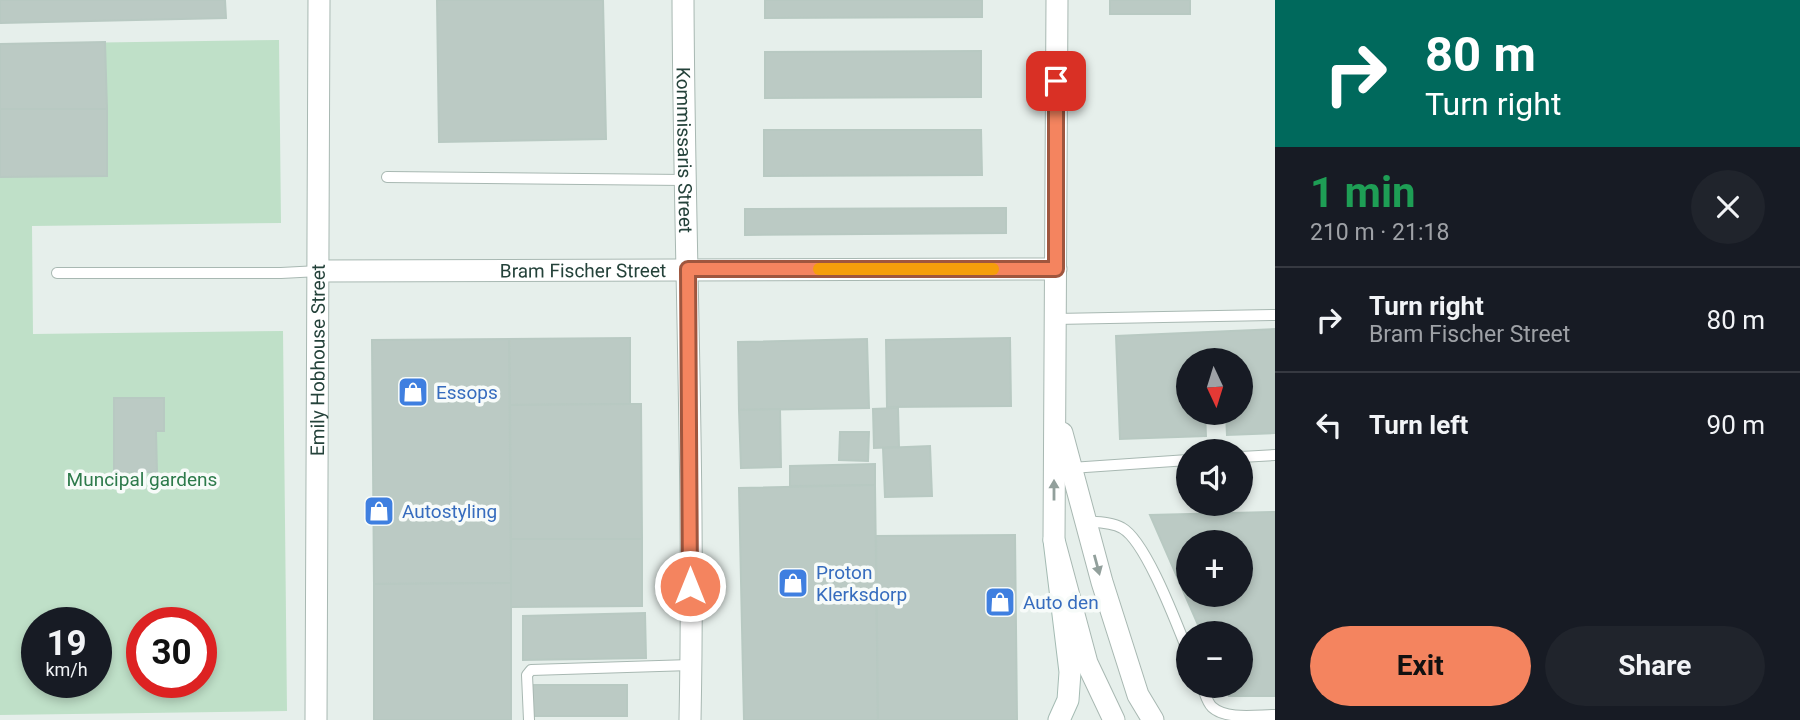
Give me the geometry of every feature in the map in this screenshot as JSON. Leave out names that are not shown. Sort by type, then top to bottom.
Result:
[{"type":"street","name":"Emily Hobhouse Street","points":[[316,720],[318,0]]},
{"type":"street","name":"Kommissaris Street","points":[[683,0],[684,180],[688,269],[690,720]]},
{"type":"street","points":[[1057,0],[1054,540],[1070,672],[1068,700],[1059,720]]},
{"type":"street","name":"Bram Fischer Street","points":[[319,271],[1056,269]]},
{"type":"street","points":[[1054,404],[1085,521],[1138,695],[1153,720]]},
{"type":"street","points":[[1054,540],[1087,663],[1114,720]]},
{"type":"lane","points":[[387,177],[684,180]]},
{"type":"lane","points":[[57,273],[319,271]]},
{"type":"lane","points":[[1055,319],[1275,315]]},
{"type":"lane","points":[[1253,456],[1275,455]]},
{"type":"lane","points":[[1071,468],[1176,461]]},
{"type":"lane","points":[[1085,521],[1116,525],[1131,534],[1160,583],[1176,622]]},
{"type":"lane","points":[[529,720],[527,676],[531,670],[691,666]]},
{"type":"lane","points":[[1208,698],[1219,713],[1231,716],[1275,715]]},
{"type":"green space","name":"Muncipal gardens","points":[[279,40],[281,223],[32,226],[33,334],[283,331],[287,711],[0,715],[0,44]]},
{"type":"building","points":[[0,0],[225,0],[226,18],[0,23]]},
{"type":"building","points":[[437,0],[603,0],[606,139],[439,142]]},
{"type":"building","points":[[765,0],[982,0],[982,17],[765,18]]},
{"type":"building","points":[[1110,0],[1190,0],[1190,14],[1110,14]]},
{"type":"building","points":[[105,42],[107,109],[0,109],[0,44]]},
{"type":"building","points":[[981,51],[981,97],[765,98],[765,52]]},
{"type":"building","points":[[0,109],[107,109],[107,176],[0,177]]},
{"type":"building","points":[[764,130],[981,130],[982,175],[764,176]]},
{"type":"building","points":[[1006,208],[1006,233],[745,235],[745,209]]},
{"type":"building","points":[[1275,329],[1275,433],[1227,435],[1227,425],[1253,425],[1253,348],[1176,348],[1176,425],[1206,425],[1206,436],[1120,439],[1116,336]]},
{"type":"building","points":[[630,338],[630,404],[510,405],[509,339]]},
{"type":"building","points":[[1010,338],[1011,406],[887,407],[886,340]]},
{"type":"building","points":[[509,339],[511,583],[374,584],[372,340]]},
{"type":"building","points":[[867,339],[869,408],[739,410],[738,342]]},
{"type":"building","points":[[114,398],[164,398],[164,431],[156,431],[157,472],[114,472]]},
{"type":"building","points":[[641,404],[642,539],[511,539],[510,405]]},
{"type":"building","points":[[898,408],[899,447],[874,448],[873,409]]},
{"type":"building","points":[[780,409],[781,467],[741,468],[739,410]]},
{"type":"building","points":[[840,432],[869,432],[868,461],[839,460]]},
{"type":"building","points":[[930,446],[932,496],[885,497],[883,448]]},
{"type":"building","points":[[875,464],[875,485],[790,486],[790,466]]},
{"type":"building","points":[[875,485],[878,720],[744,720],[739,488]]},
{"type":"building","points":[[1275,512],[1275,696],[1253,696],[1253,621],[1196,621],[1190,607],[1253,607],[1253,530],[1176,530],[1176,574],[1150,515],[1253,516],[1253,513]]},
{"type":"building","points":[[1015,535],[1017,720],[878,720],[876,536]]},
{"type":"building","points":[[511,539],[642,539],[642,606],[511,607]]},
{"type":"building","points":[[511,583],[511,720],[374,720],[374,584]]},
{"type":"building","points":[[645,613],[646,658],[523,660],[523,616]]},
{"type":"building","points":[[524,685],[627,685],[627,716],[524,716]]},
{"type":"slow traffic","points":[[819,269],[993,269]]},
{"type":"place","name":"Essops","points":[[413,392]]},
{"type":"place","name":"Autostyling","points":[[379,511]]},
{"type":"place","name":"Proton Klerksdorp","points":[[793,583]]},
{"type":"place","name":"Auto den","points":[[1000,602]]},
{"type":"route","points":[[690,586],[688,269],[1056,269],[1056,81]]}]
